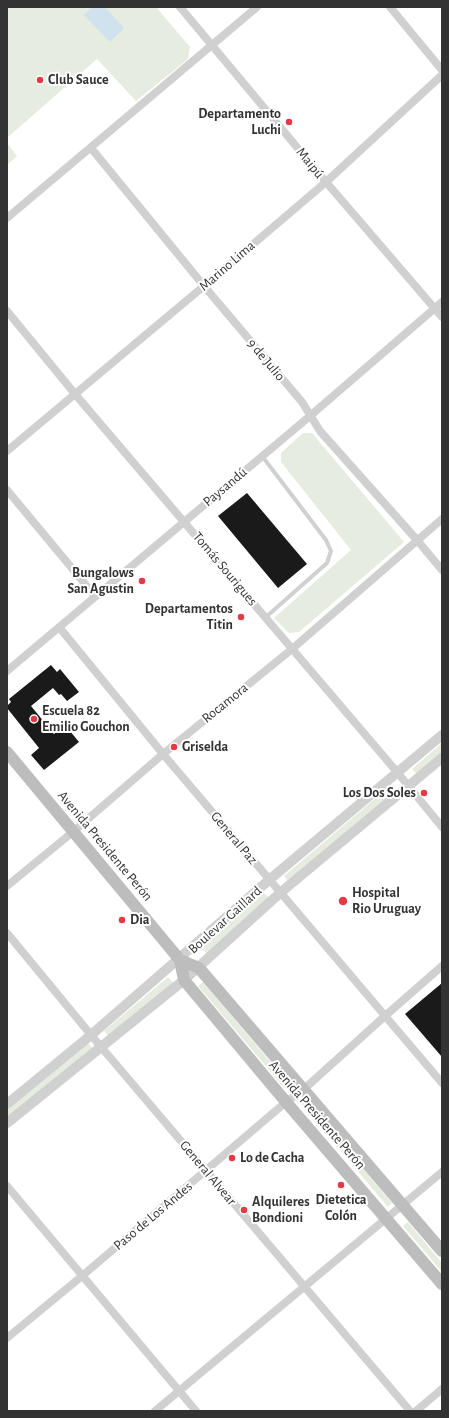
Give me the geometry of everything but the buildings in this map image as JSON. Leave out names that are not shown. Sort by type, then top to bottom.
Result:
[{"type":"main road","name":"Avenida Presidente Perón","points":[[7,752],[180,960],[199,968],[442,1251]]},
{"type":"main road","name":"Avenida Presidente Perón","points":[[180,960],[184,980],[442,1284]]},
{"type":"street","name":"Maipú","points":[[180,7],[442,318]]},
{"type":"street","points":[[7,218],[257,7]]},
{"type":"street","points":[[390,7],[442,70]]},
{"type":"street","name":"Marino Lima","points":[[7,451],[326,182],[442,75]]},
{"type":"street","name":"9 de Julio","points":[[91,148],[204,286],[302,402],[320,431],[442,570]]},
{"type":"street","name":"Paysandú","points":[[7,671],[310,416],[442,302]]},
{"type":"street","name":"Tomás Sourigues","points":[[7,311],[75,394],[398,772],[442,827]]},
{"type":"street","points":[[7,490],[95,596]]},
{"type":"street","name":"Rocamora","points":[[7,886],[74,831],[163,754],[292,649],[442,519]]},
{"type":"street","name":"General Paz","points":[[59,627],[163,754],[442,1083]]},
{"type":"street","name":"Boulevar Gaillard","points":[[7,1104],[91,1036],[180,960],[269,880],[442,736]]},
{"type":"street","name":"Boulevar Gaillard","points":[[7,1123],[199,968],[280,892],[409,787],[442,758]]},
{"type":"street","name":"General Alvear","points":[[7,934],[91,1036],[410,1411]]},
{"type":"street","name":"Paso de Los Andes","points":[[7,1338],[286,1102],[303,1090],[442,966]]},
{"type":"street","points":[[155,1411],[442,1172]]},
{"type":"street","points":[[7,1186],[196,1411]]},
{"type":"street","points":[[416,1411],[442,1389]]},
{"type":"lane","points":[[262,456],[326,540],[331,551],[327,563],[266,617]]},
{"type":"shaded area","name":"Club Sauce","points":[[7,7],[156,7],[190,47],[188,59],[136,101],[97,59],[7,138]]},
{"type":"shaded area","points":[[7,143],[17,156],[7,165]]},
{"type":"shaded area","points":[[303,433],[312,433],[404,542],[299,632],[289,633],[274,618],[351,550],[281,462],[281,453]]},
{"type":"shaded area","points":[[442,743],[442,754],[418,775],[412,769]]},
{"type":"shaded area","points":[[391,785],[396,791],[289,883],[284,876]]},
{"type":"shaded area","points":[[263,892],[269,898],[207,954],[201,947]]},
{"type":"shaded area","points":[[168,977],[174,984],[110,1038],[104,1031]]},
{"type":"shaded area","points":[[203,982],[290,1085],[285,1089],[198,986]]},
{"type":"shaded area","points":[[88,1043],[93,1049],[7,1121],[7,1110]]},
{"type":"shaded area","points":[[305,1100],[392,1203],[388,1207],[301,1104]]},
{"type":"shaded area","points":[[408,1222],[442,1263],[442,1272],[403,1226]]},
{"type":"water","points":[[92,7],[105,7],[124,28],[110,42],[84,15]]},
{"type":"place","name":"Club Sauce","points":[[40,80]]},
{"type":"place","name":"Departamento Luchi","points":[[289,122]]},
{"type":"place","name":"Bungalows San Agustin","points":[[142,581]]},
{"type":"place","name":"Departamentos Titin","points":[[241,617]]},
{"type":"place","name":"Escuela 82 Emilio Gouchon","points":[[34,719]]},
{"type":"place","name":"Griselda","points":[[174,747]]},
{"type":"place","name":"Los Dos Soles","points":[[424,793]]},
{"type":"place","name":"Hospital Rio Uruguay","points":[[343,901]]},
{"type":"place","name":"Dia","points":[[122,920]]},
{"type":"place","name":"Lo de Cacha","points":[[232,1158]]},
{"type":"place","name":"Dietetica Colón","points":[[341,1185]]},
{"type":"place","name":"Alquileres Bondioni","points":[[244,1210]]}]
